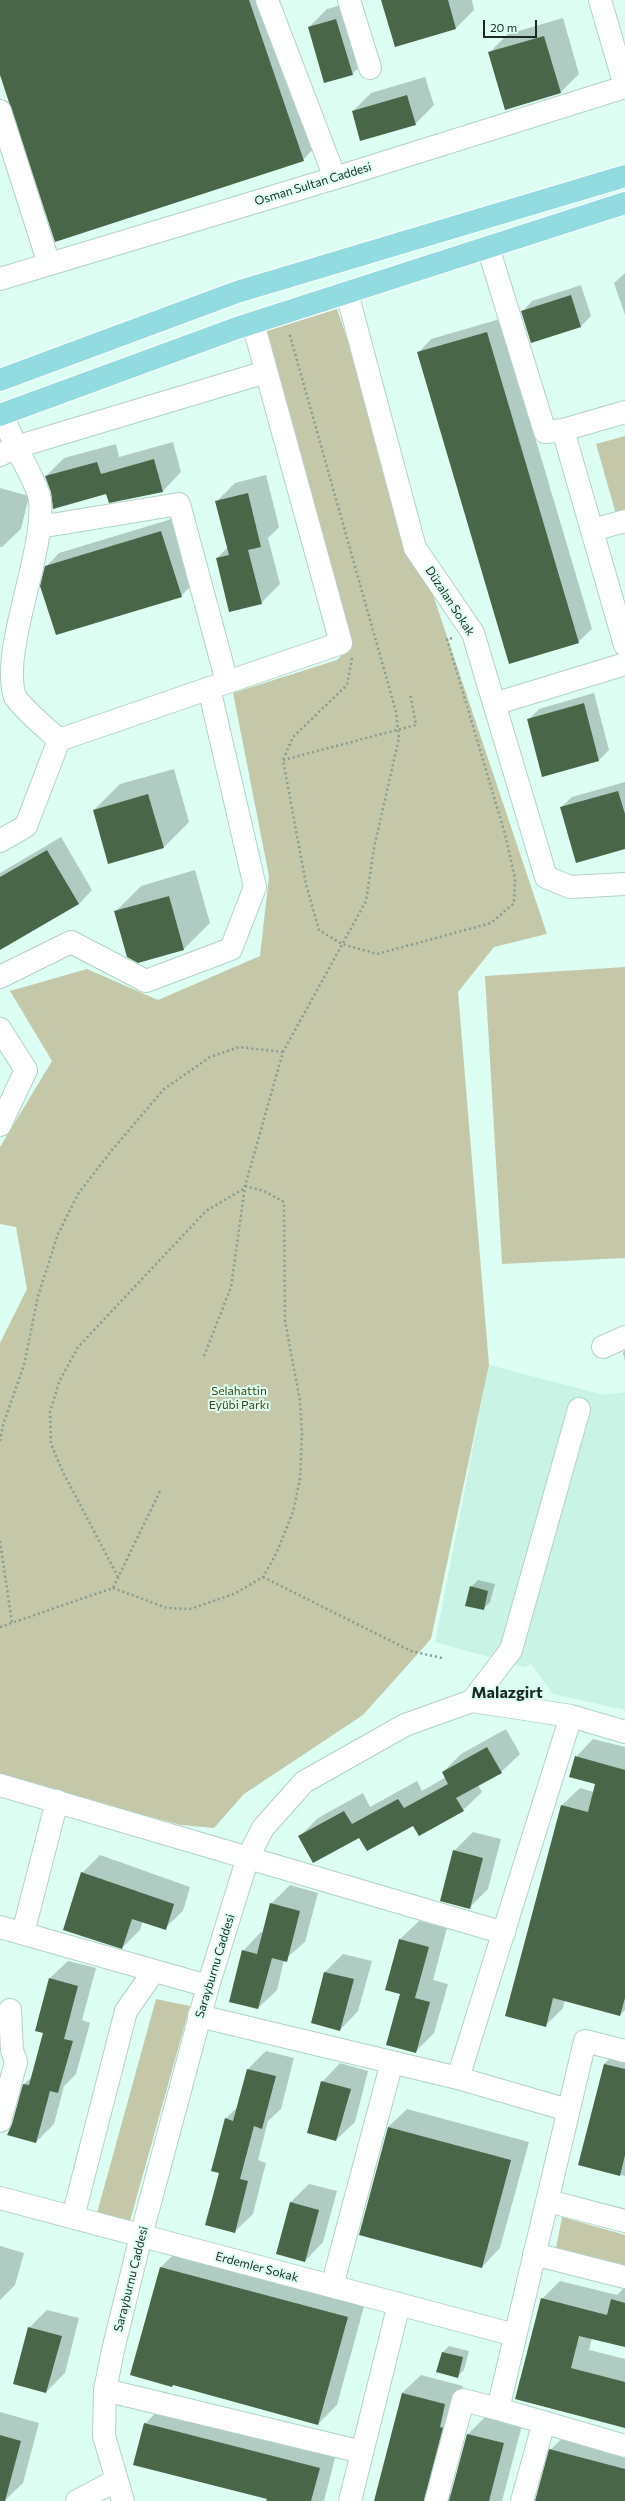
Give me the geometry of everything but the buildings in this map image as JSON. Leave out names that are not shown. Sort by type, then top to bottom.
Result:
[{"type":"main road","points":[[0,380],[237,292],[625,176]]},
{"type":"main road","points":[[1,414],[253,323],[625,203]]},
{"type":"street","points":[[266,0],[335,178]]},
{"type":"street","points":[[349,0],[370,68]]},
{"type":"street","points":[[600,0],[625,87]]},
{"type":"street","name":"Osman Sultan Caddesi","points":[[0,279],[335,178],[625,87]]},
{"type":"street","points":[[0,111],[49,264]]},
{"type":"street","points":[[488,247],[545,432],[563,430],[625,412]]},
{"type":"street","name":"Düzalan Sokak","points":[[347,293],[415,548],[473,633],[546,877],[570,888],[625,884]]},
{"type":"street","points":[[0,841],[26,826],[59,740],[341,643],[253,323]]},
{"type":"street","points":[[8,451],[266,372]]},
{"type":"street","points":[[1,414],[8,451],[40,498],[39,528],[5,652],[6,676],[15,697],[59,740]]},
{"type":"street","points":[[563,430],[625,645]]},
{"type":"street","points":[[0,977],[71,942],[146,981],[231,949],[255,888],[218,685],[179,504],[39,528]]},
{"type":"street","points":[[592,530],[625,521]]},
{"type":"street","points":[[494,704],[625,664]]},
{"type":"street","points":[[0,1029],[26,1070],[0,1125]]},
{"type":"street","points":[[603,1347],[625,1337]]},
{"type":"street","points":[[472,1701],[511,1650],[579,1409]]},
{"type":"street","name":"Sarayburnu Caddesi","points":[[123,2501],[115,2481],[104,2436],[105,2390],[141,2236],[199,2016],[248,1857],[263,1828],[304,1782],[405,1725],[472,1701],[571,1716],[625,1732]]},
{"type":"street","points":[[458,2078],[571,1716]]},
{"type":"street","points":[[0,1785],[504,1933]]},
{"type":"street","points":[[23,1933],[56,1801]]},
{"type":"street","points":[[0,1927],[208,1986]]},
{"type":"street","points":[[73,2217],[126,2011],[154,1971]]},
{"type":"street","points":[[0,2121],[16,2062],[12,2050],[10,2010]]},
{"type":"street","points":[[199,2016],[458,2078],[568,2110]]},
{"type":"street","points":[[498,2408],[585,2041],[625,2051]]},
{"type":"street","points":[[332,2286],[392,2062]]},
{"type":"street","name":"Erdemler Sokak","points":[[0,2198],[515,2335]]},
{"type":"street","points":[[548,2200],[625,2221]]},
{"type":"street","points":[[534,2254],[625,2277]]},
{"type":"street","points":[[350,2501],[399,2304]]},
{"type":"street","points":[[105,2390],[362,2452]]},
{"type":"street","points":[[436,2501],[463,2400],[498,2408],[625,2446]]},
{"type":"street","points":[[522,2501],[544,2422]]},
{"type":"street","points":[[77,2501],[115,2481]]},
{"type":"path","points":[[204,1356],[231,1287],[245,1187],[282,1052],[366,901],[374,848],[399,738],[396,712],[284,313]]},
{"type":"path","points":[[341,643],[353,659],[347,684],[293,737],[282,760],[306,884],[319,930],[342,944],[377,954],[491,923],[514,902],[515,878],[504,834],[447,639],[473,633]]},
{"type":"path","points":[[282,760],[416,725],[410,693]]},
{"type":"path","points":[[0,1441],[3,1425],[24,1365],[38,1296],[51,1254],[58,1234],[78,1194],[112,1150],[164,1089],[210,1057],[239,1047],[282,1052]]},
{"type":"path","points":[[0,1627],[113,1588],[167,1608],[190,1609],[234,1594],[263,1577],[276,1554],[293,1512],[300,1479],[302,1433],[300,1401],[285,1320],[284,1202],[264,1191],[245,1187],[206,1211],[78,1347],[59,1382],[50,1412],[51,1444],[63,1472],[118,1577]]},
{"type":"path","points":[[113,1588],[160,1491]]},
{"type":"path","points":[[0,1541],[12,1623]]},
{"type":"path","points":[[263,1577],[411,1651],[442,1658]]},
{"type":"shaded area","points":[[489,1365],[604,1395],[625,1392],[625,1710],[553,1694],[531,1664],[525,1667],[435,1642]]},
{"type":"green space","name":"Selahattin Eyübi Parkı","points":[[337,309],[547,934],[494,947],[458,992],[489,1365],[431,1639],[363,1715],[244,1794],[214,1828],[181,1825],[0,1776],[0,1343],[27,1289],[16,1227],[0,1224],[0,1147],[52,1061],[10,991],[87,969],[158,1000],[260,956],[269,876],[233,693],[337,660],[351,645],[266,331]]},
{"type":"green space","points":[[625,436],[625,511],[616,514],[596,444]]},
{"type":"green space","points":[[625,967],[625,1258],[502,1264],[485,976]]},
{"type":"green space","points":[[156,1999],[190,2006],[130,2221],[97,2213]]},
{"type":"green space","points":[[562,2217],[625,2235],[625,2266],[556,2248]]},
{"type":"district","name":"Malazgirt","points":[[507,1693]]}]
